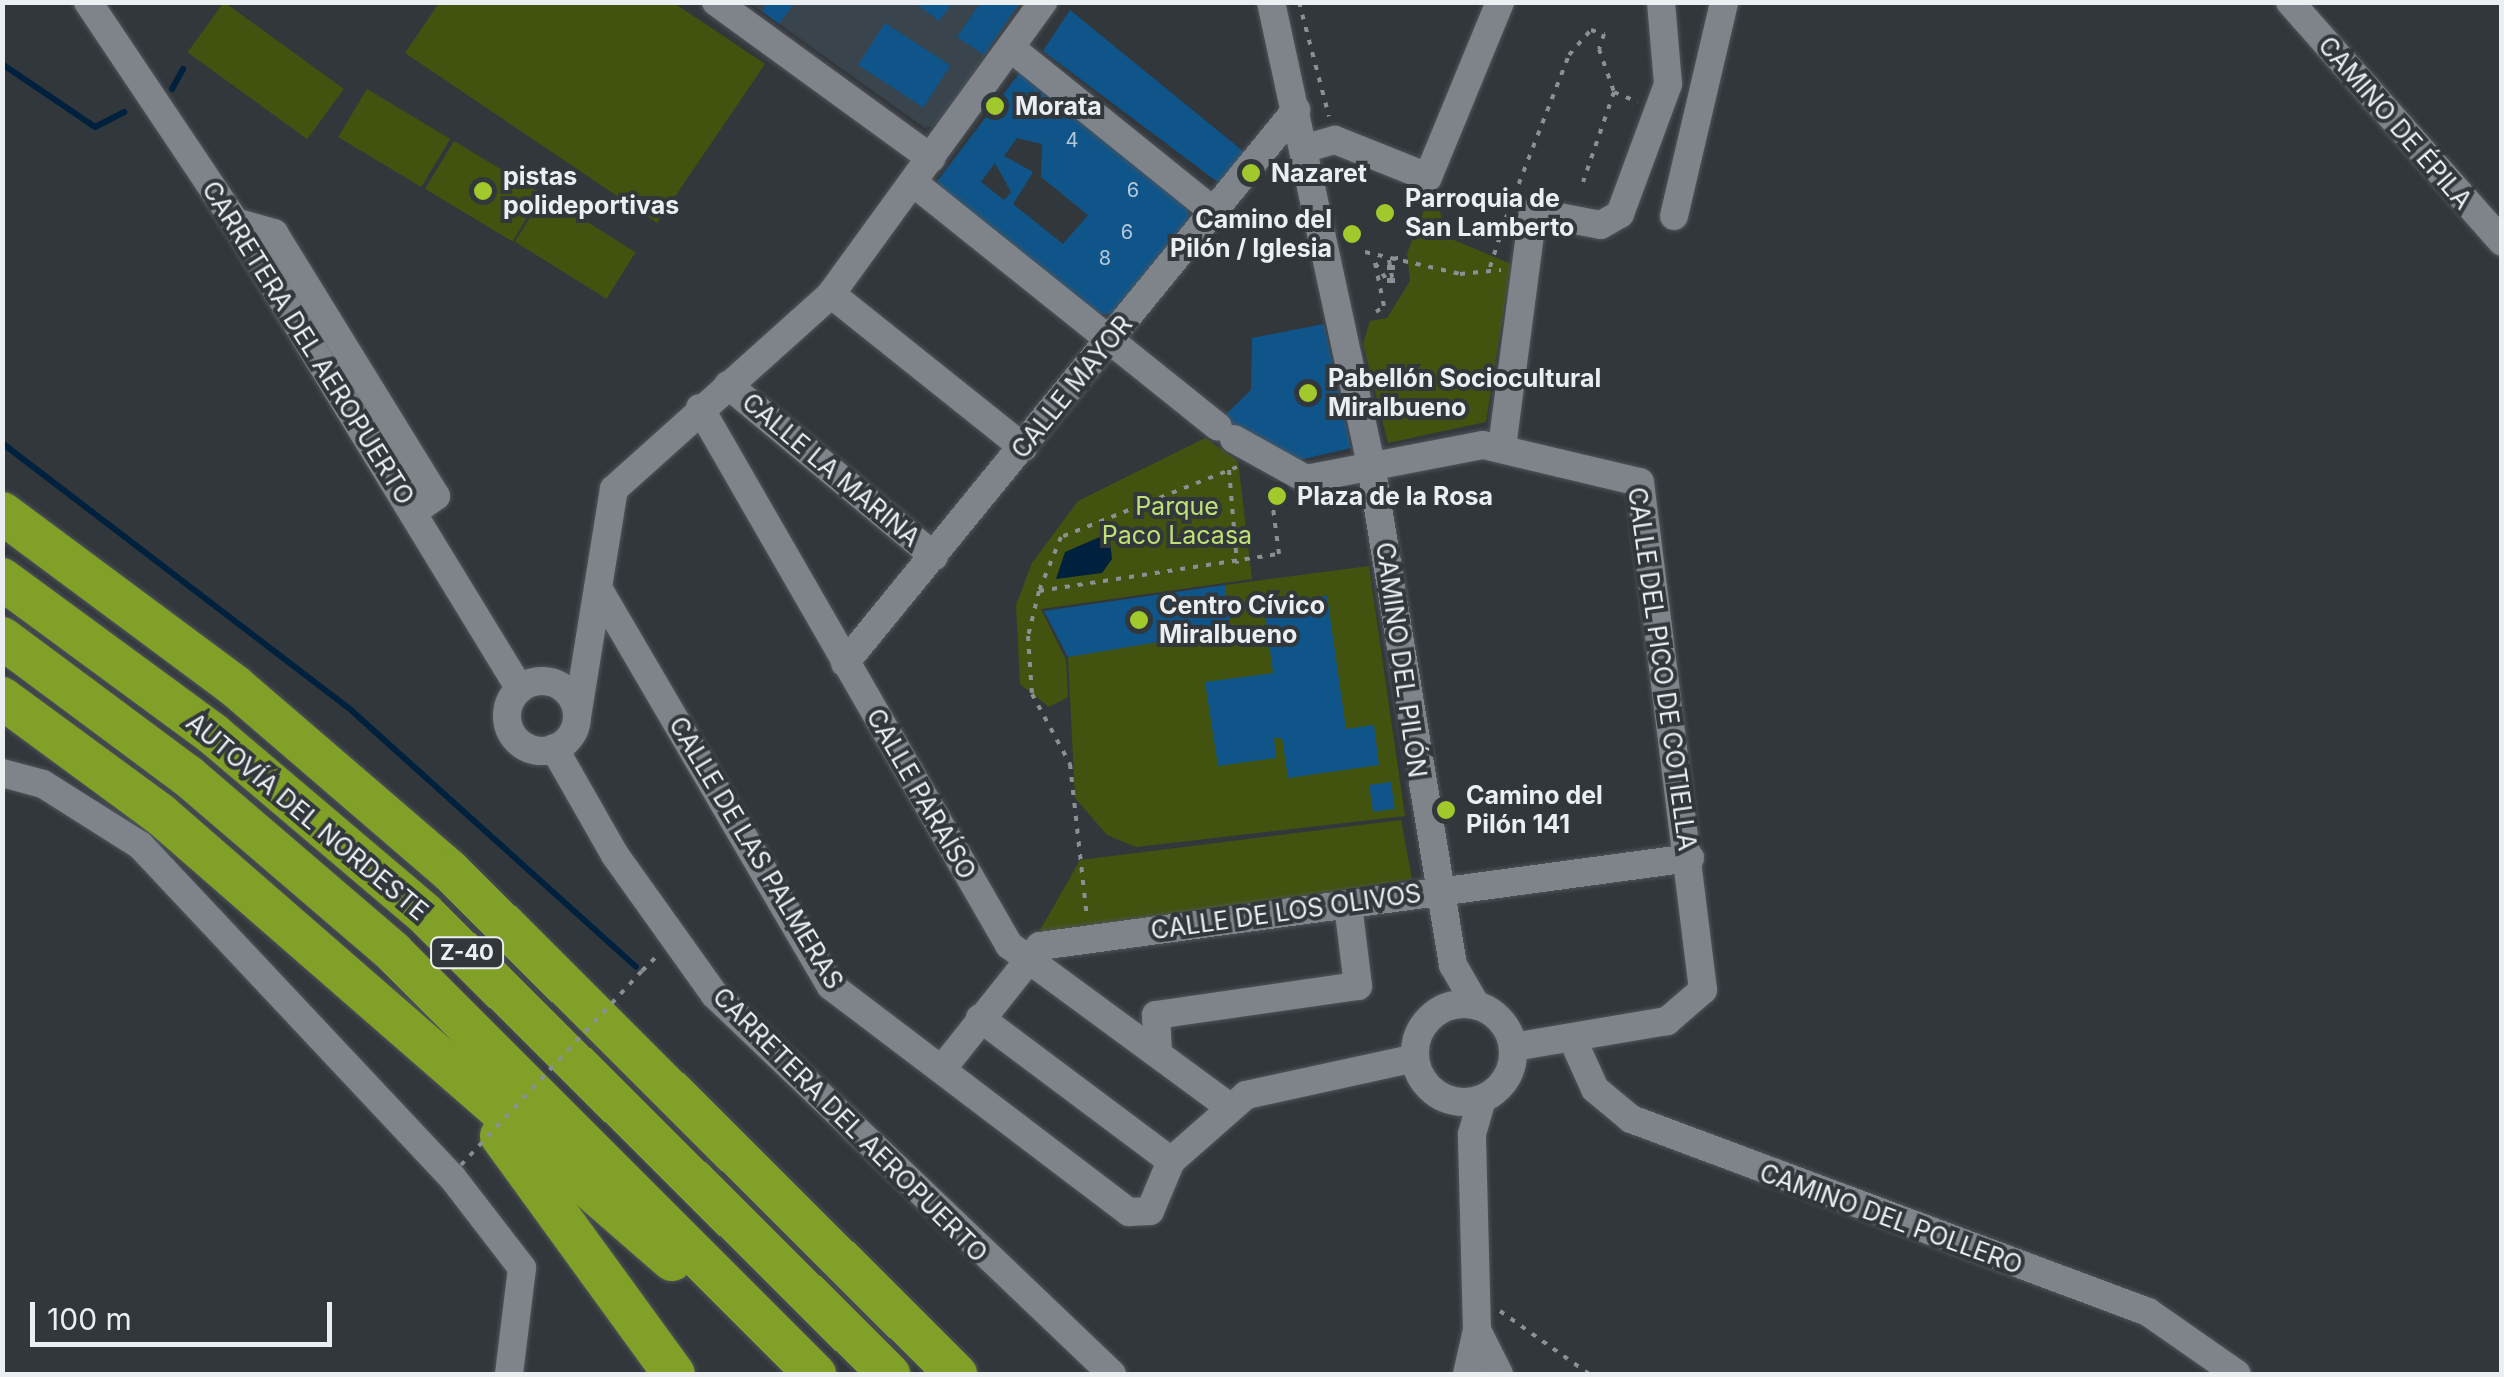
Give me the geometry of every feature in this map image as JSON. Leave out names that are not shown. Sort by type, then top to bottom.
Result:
[{"type":"highway","points":[[2,513],[236,686],[449,870],[956,1374]]},
{"type":"highway","name":"AUTOVÍA DEL NORDESTE","points":[[2,579],[213,734],[424,913],[889,1374]]},
{"type":"highway","name":"AUTOVÍA DEL NORDESTE","points":[[2,638],[188,776],[393,952],[816,1374]]},
{"type":"highway","points":[[2,698],[160,814],[791,1374]]},
{"type":"highway","points":[[432,1054],[512,1149],[674,1374]]},
{"type":"street","name":"CARRETERA DEL AEROPUERTO","points":[[88,2],[235,222],[413,512],[512,693]]},
{"type":"street","points":[[716,2],[931,158]]},
{"type":"street","points":[[589,660],[554,684],[512,693],[507,709],[513,736],[551,758],[576,717],[589,660],[614,489],[700,408],[832,294],[1043,2]]},
{"type":"street","name":"CAMINO DEL PILÓN","points":[[1271,2],[1371,465],[1453,965],[1476,1005]]},
{"type":"street","points":[[1303,149],[1336,140],[1428,177],[1500,2]]},
{"type":"street","points":[[1502,448],[1533,212],[1602,225],[1620,214],[1668,84],[1661,2]]},
{"type":"street","points":[[1674,216],[1724,2]]},
{"type":"street","name":"CAMINO DE ÉPILA","points":[[2290,2],[2502,242]]},
{"type":"street","points":[[1011,48],[1213,211]]},
{"type":"street","name":"CALLE MAYOR","points":[[845,662],[1296,110]]},
{"type":"street","points":[[915,184],[1239,451]]},
{"type":"street","points":[[832,294],[1023,447]]},
{"type":"street","name":"CALLE LA MARINA","points":[[728,385],[934,556]]},
{"type":"street","name":"CALLE PARAÍSO","points":[[700,408],[1005,940],[1226,1105]]},
{"type":"street","name":"CALLE DEL PICO DE COTIELLA","points":[[1239,451],[1306,479],[1371,465],[1502,448],[1640,482],[1705,978],[1694,1007],[1667,1021],[1572,1038]]},
{"type":"street","name":"CALLE DE LAS PALMERAS","points":[[598,588],[831,986],[1130,1212],[1150,1211],[1171,1160]]},
{"type":"street","points":[[554,684],[576,717]]},
{"type":"street","name":"CARRETERA DEL AEROPUERTO","points":[[551,758],[714,994],[1112,1374]]},
{"type":"street","points":[[2,773],[44,784],[140,846],[474,1203],[522,1268],[509,1374]]},
{"type":"street","name":"CALLE DE LOS OLIVOS","points":[[1025,956],[1092,938],[1690,858]]},
{"type":"street","points":[[1158,1053],[1156,1015],[1358,986],[1348,904]]},
{"type":"street","points":[[942,1069],[1025,956]]},
{"type":"street","name":"CAMINO DEL PILÓN","points":[[1441,1009],[1453,965]]},
{"type":"street","points":[[1476,1005],[1497,1016],[1513,1047],[1503,1084],[1470,1101],[1428,1087],[1415,1058],[1424,1025],[1441,1009],[1476,1005]]},
{"type":"street","points":[[980,1018],[1171,1160],[1226,1105],[1312,1073],[1415,1058]]},
{"type":"street","points":[[1513,1047],[1572,1038]]},
{"type":"street","name":"CAMINO DEL POLLERO","points":[[1572,1038],[1595,1089],[1630,1118],[2148,1312],[2237,1374]]},
{"type":"street","points":[[1467,1374],[1477,1330],[1470,1101]]},
{"type":"street","points":[[1477,1330],[1499,1374]]},
{"type":"path","points":[[1299,2],[1336,140]]},
{"type":"path","points":[[1365,252],[1406,256],[1460,274],[1490,267],[1569,54],[1591,30],[1604,34],[1599,49],[1614,92],[1583,182]]},
{"type":"path","points":[[1376,312],[1384,306],[1375,263],[1388,283],[1388,260],[1398,282],[1393,259],[1406,256]]},
{"type":"path","points":[[1039,591],[1236,564],[1279,554],[1239,451]]},
{"type":"path","points":[[1236,564],[1239,451]]},
{"type":"path","points":[[1092,938],[1070,764],[1032,694],[1028,636],[1039,591],[1061,537],[1239,451]]},
{"type":"path","points":[[512,693],[510,741],[551,758]]},
{"type":"path","points":[[652,944],[668,964]]},
{"type":"path","points":[[461,1165],[642,972]]},
{"type":"path","points":[[1495,1296],[1506,1317],[1589,1374]]},
{"type":"shaded area","points":[[750,3],[1021,3],[938,125],[925,128]]},
{"type":"green space","points":[[224,2],[344,89],[307,139],[188,52]]},
{"type":"green space","points":[[439,3],[674,3],[765,64],[657,223],[405,53]]},
{"type":"green space","points":[[367,89],[450,139],[421,187],[338,137]]},
{"type":"green space","name":"pistas polideportivas","points":[[454,141],[541,194],[513,242],[425,189]]},
{"type":"green space","points":[[1432,190],[1449,238],[1511,264],[1486,422],[1388,443],[1363,344],[1370,321],[1387,318],[1410,281],[1407,253]]},
{"type":"green space","points":[[544,195],[636,252],[606,299],[515,242]]},
{"type":"green space","name":"Parque Paco Lacasa","points":[[1205,438],[1238,461],[1252,579],[1041,609],[1066,660],[1068,697],[1049,707],[1020,684],[1016,605],[1032,563],[1078,501]]},
{"type":"green space","points":[[1369,566],[1405,816],[1136,847],[1107,835],[1075,798],[1068,657],[1225,585]]},
{"type":"green space","points":[[1401,820],[1412,879],[1035,939],[1080,860]]},
{"type":"water","points":[[1109,533],[1112,559],[1102,573],[1056,579],[1065,552]]},
{"type":"building","points":[[768,2],[795,2],[779,24],[762,11]]},
{"type":"building","points":[[914,2],[953,2],[939,21]]},
{"type":"building","points":[[981,2],[1020,2],[984,55],[957,37]]},
{"type":"building","points":[[1070,10],[1244,152],[1219,183],[1043,51]]},
{"type":"building","points":[[885,23],[950,65],[923,107],[858,65]]},
{"type":"building","points":[[1021,71],[1188,207],[1189,220],[1112,314],[1097,314],[935,184]],"holes":[[[1017,138],[1042,144],[1041,177],[1088,215],[1063,244],[1013,204],[1033,172],[1004,156]],[[995,163],[1011,192],[1004,200],[981,182]]]},
{"type":"building","name":"Pabellón Sociocultural Miralbueno","points":[[1324,324],[1351,448],[1291,462],[1223,417],[1251,390],[1252,338]]},
{"type":"building","name":"Centro Cívico Miralbueno","points":[[1225,585],[1231,630],[1068,657],[1044,611]]},
{"type":"building","points":[[1327,596],[1346,729],[1374,725],[1379,765],[1288,778],[1282,738],[1274,738],[1276,758],[1218,766],[1205,682],[1273,673],[1264,605],[1309,608],[1308,598]]},
{"type":"building","points":[[1391,782],[1395,809],[1373,812],[1369,785]]},
{"type":"waterway","points":[[2,64],[95,127],[124,112]]},
{"type":"waterway","points":[[172,89],[183,69]]},
{"type":"waterway","points":[[2,443],[352,711],[636,967]]},
{"type":"place","name":"Morata","points":[[995,106]]},
{"type":"place","name":"Nazaret","points":[[1251,173]]},
{"type":"place","name":"pistas polideportivas","points":[[483,191]]},
{"type":"place","name":"Parroquia de San Lamberto","points":[[1385,213]]},
{"type":"place","name":"Camino del Pilón / Iglesia","points":[[1352,234]]},
{"type":"place","name":"Pabellón Sociocultural Miralbueno","points":[[1308,393]]},
{"type":"place","name":"Plaza de la Rosa","points":[[1277,496]]},
{"type":"place","name":"Centro Cívico Miralbueno","points":[[1139,620]]},
{"type":"place","name":"Camino del Pilón 141","points":[[1446,810]]}]
